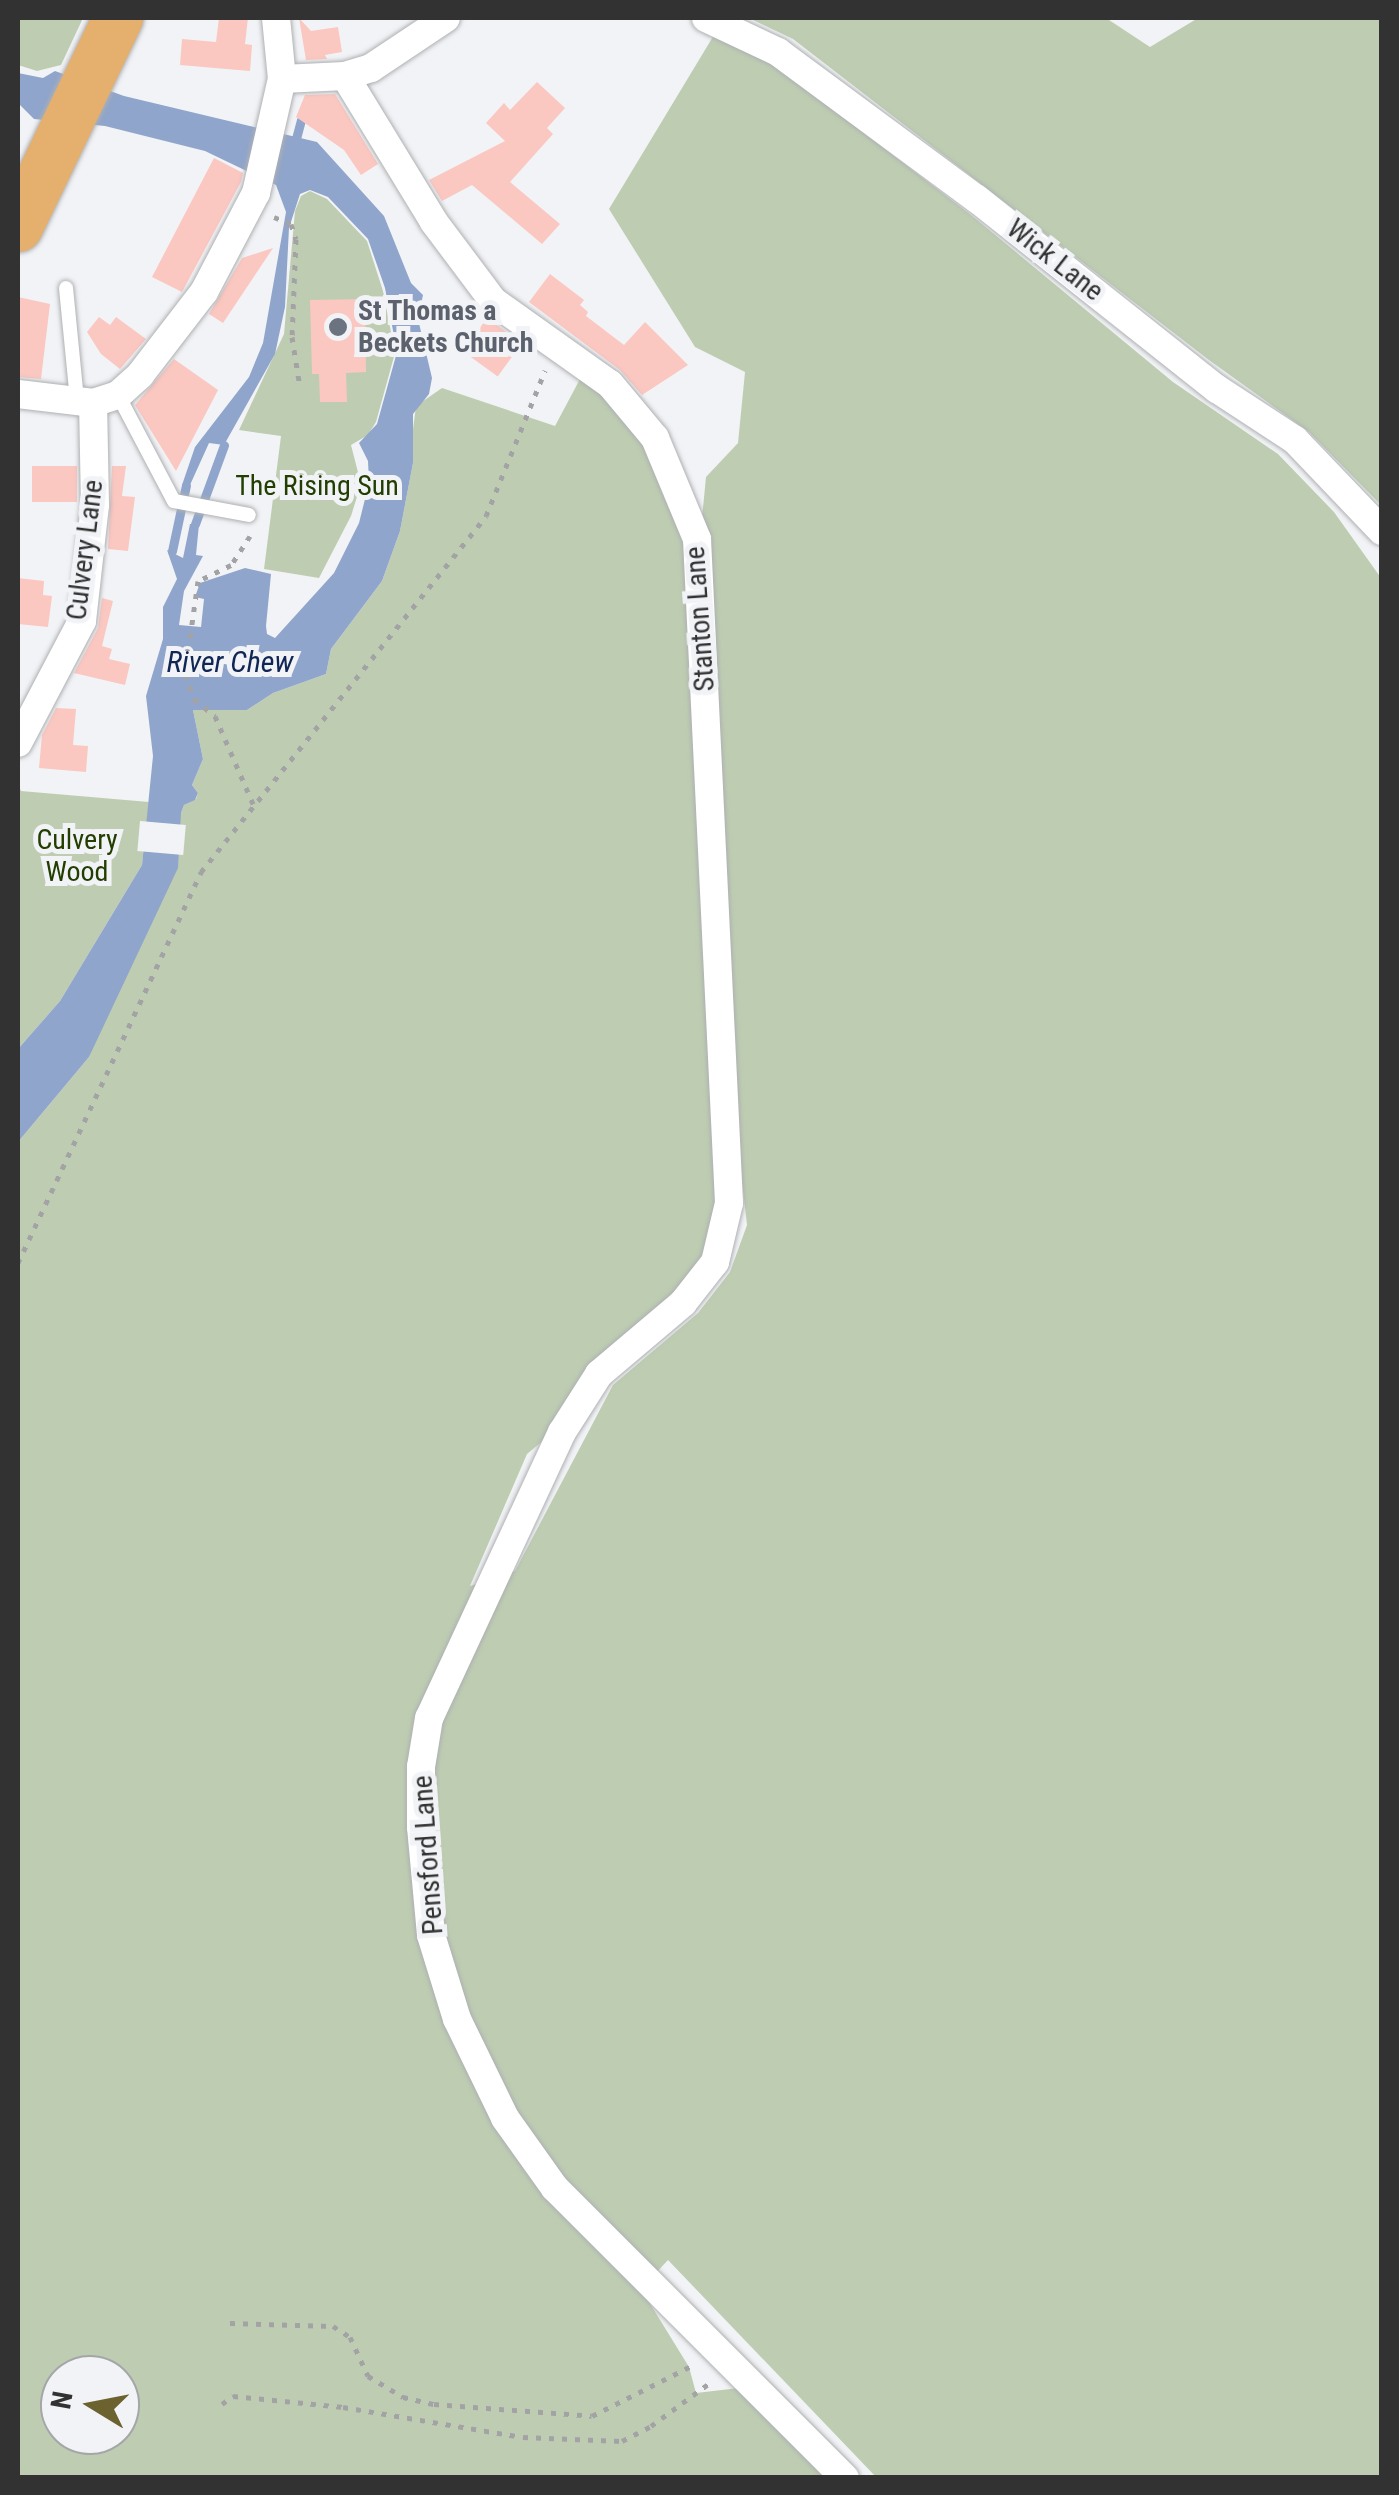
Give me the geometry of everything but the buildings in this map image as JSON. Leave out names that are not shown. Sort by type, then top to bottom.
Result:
[{"type":"highway","points":[[18,227],[108,38]]},
{"type":"street","points":[[18,394],[96,400],[140,375],[204,292],[256,192],[282,80],[276,18]]},
{"type":"street","points":[[282,80],[344,76],[371,68],[446,18]]},
{"type":"street","name":"Wick Lane","points":[[706,18],[778,52],[977,199],[1216,389],[1295,440],[1382,531]]},
{"type":"street","name":"Stanton Lane","points":[[344,76],[434,222],[493,301],[610,384],[656,438],[697,539],[726,1114]]},
{"type":"street","name":"Culvery Lane","points":[[18,743],[82,621],[95,504],[96,400]]},
{"type":"street","name":"Pensford Lane","points":[[726,1114],[730,1203],[715,1262],[683,1302],[599,1374],[562,1432],[429,1718],[421,1767],[421,1812],[430,1935],[457,2019],[505,2118],[555,2188],[846,2478]]},
{"type":"lane","points":[[66,288],[96,400],[174,501],[249,515]]},
{"type":"path","points":[[278,221],[290,224],[296,239],[292,338],[299,381]]},
{"type":"path","points":[[18,1263],[201,872],[486,516],[535,398]]},
{"type":"path","points":[[249,515],[254,527],[244,551],[231,565],[198,581],[186,674],[194,698],[214,716],[254,806]]},
{"type":"path","points":[[230,2323],[334,2326],[350,2338],[368,2376],[403,2398],[592,2416],[727,2358]]},
{"type":"path","points":[[222,2404],[233,2396],[343,2407],[523,2436],[622,2441],[651,2426],[727,2358]]},
{"type":"green space","points":[[18,18],[83,18],[61,65],[37,71],[18,65]]},
{"type":"green space","points":[[749,18],[1106,18],[1150,47],[1198,18],[1381,18],[1381,505],[1309,432],[1209,360],[793,39]]},
{"type":"green space","points":[[714,35],[766,58],[971,215],[1173,382],[1278,454],[1334,512],[1381,578],[1381,2477],[876,2477],[668,2260],[641,2289],[689,2367],[696,2393],[739,2388],[827,2477],[18,2478],[18,1142],[89,1057],[184,805],[196,799],[198,793],[192,785],[203,759],[193,710],[247,710],[273,693],[326,674],[331,649],[382,581],[400,531],[413,463],[416,406],[442,388],[555,426],[580,379],[604,390],[648,442],[694,540],[723,1203],[709,1259],[557,1429],[527,1454],[470,1586],[515,1571],[613,1385],[698,1313],[730,1272],[747,1225],[735,1120],[700,539],[706,477],[738,443],[745,372],[695,347],[609,209]]},
{"type":"green space","name":"The Rising Sun","points":[[310,191],[327,199],[367,241],[383,291],[395,353],[376,422],[368,435],[351,445],[361,484],[351,516],[319,578],[264,569],[281,436],[239,430],[284,334],[295,211],[301,196]]},
{"type":"green space","name":"Culvery Wood","points":[[18,784],[21,791],[149,802],[142,865],[60,1001],[18,1049]]},
{"type":"water","name":"River Chew","points":[[55,71],[124,96],[317,142],[384,216],[411,283],[423,295],[418,319],[432,378],[429,394],[413,414],[413,463],[400,531],[382,581],[331,649],[326,674],[273,693],[247,710],[193,710],[203,759],[192,785],[198,793],[181,813],[178,868],[89,1057],[18,1142],[18,1049],[60,1001],[142,865],[153,756],[146,696],[163,639],[163,607],[177,579],[167,550],[183,558],[190,524],[199,524],[196,555],[203,556],[184,591],[179,625],[201,627],[204,599],[195,597],[200,583],[245,568],[271,574],[266,626],[267,634],[275,638],[334,573],[359,523],[369,483],[368,461],[359,443],[377,424],[397,352],[385,288],[368,239],[328,197],[310,190],[300,194],[289,228],[285,307],[275,354],[224,445],[209,443],[190,485],[182,485],[195,447],[249,377],[263,343],[286,212],[276,185],[205,151],[105,126],[34,119],[18,103],[18,73],[43,78]]},
{"type":"pier","points":[[140,821],[186,825],[183,855],[137,851]]},
{"type":"waterway","points":[[294,146],[301,120]]},
{"type":"waterway","name":"River Chew","points":[[195,524],[224,445]]},
{"type":"waterway","name":"River Chew","points":[[172,551],[186,485]]},
{"type":"place","name":"St Thomas a Beckets Church","points":[[338,327]]}]
